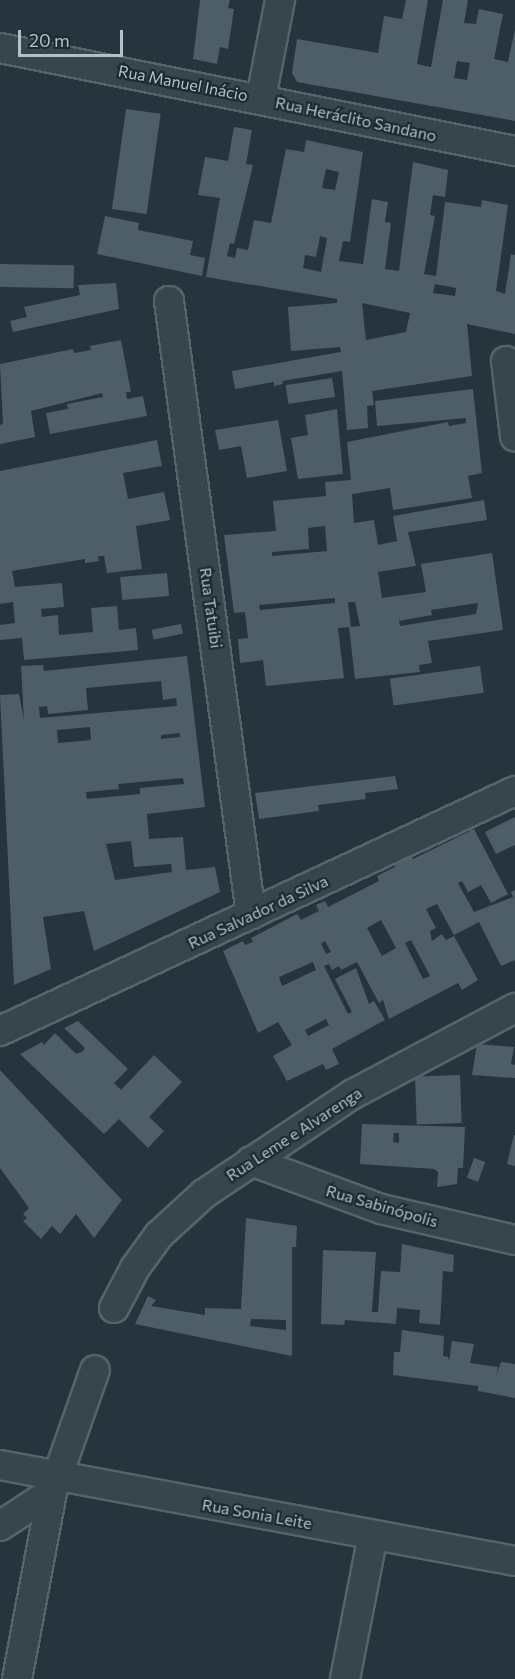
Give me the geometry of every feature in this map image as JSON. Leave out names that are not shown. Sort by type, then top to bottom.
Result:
[{"type":"street","name":"Rua Heráclito Sandano","points":[[280,0],[261,98],[515,151]]},
{"type":"street","name":"Rua Manuel Inácio","points":[[0,48],[261,98]]},
{"type":"street","name":"Rua Tatuibi","points":[[170,301],[251,915]]},
{"type":"street","points":[[506,361],[515,436]]},
{"type":"street","name":"Rua Salvador da Silva","points":[[0,1031],[515,791]]},
{"type":"street","name":"Rua Leme e Alvarenga","points":[[114,1308],[135,1268],[159,1235],[205,1193],[353,1094],[515,1008]]},
{"type":"street","name":"Rua Sabinópolis","points":[[251,1161],[381,1209],[515,1240]]},
{"type":"street","points":[[17,1679],[55,1485],[95,1370]]},
{"type":"street","name":"Rua Sonia Leite","points":[[0,1465],[55,1485],[373,1535],[515,1561]]},
{"type":"street","points":[[0,1526],[55,1485]]},
{"type":"street","points":[[345,1679],[373,1535]]},
{"type":"building","points":[[200,0],[230,0],[228,8],[234,9],[228,49],[220,47],[217,64],[193,59]]},
{"type":"building","points":[[406,0],[428,0],[417,64],[431,67],[443,0],[468,0],[464,23],[476,24],[479,9],[503,14],[494,59],[508,62],[515,29],[515,121],[297,82],[292,73],[297,39],[378,53],[384,16],[402,19]],"holes":[[[457,61],[470,63],[467,80],[454,78]]]},
{"type":"building","points":[[126,109],[161,114],[147,214],[112,209]]},
{"type":"building","points":[[234,127],[252,130],[246,164],[253,165],[234,244],[230,243],[227,256],[235,258],[237,248],[248,250],[254,220],[271,223],[286,149],[304,152],[306,140],[363,152],[350,242],[343,241],[339,261],[363,264],[372,199],[388,202],[385,222],[391,223],[385,269],[399,271],[413,162],[448,170],[445,197],[433,195],[430,215],[435,216],[424,274],[436,276],[445,202],[481,207],[482,200],[508,205],[496,291],[505,294],[511,254],[515,255],[515,334],[467,324],[472,376],[372,391],[374,405],[367,406],[368,428],[347,430],[342,371],[282,381],[283,384],[274,386],[274,382],[235,389],[232,371],[341,352],[340,347],[291,351],[288,307],[337,303],[337,299],[206,277],[220,198],[198,195],[205,157],[228,161]],"holes":[[[326,169],[339,172],[335,190],[322,188]],[[320,236],[327,238],[321,272],[303,268],[305,255],[316,257]],[[435,284],[456,288],[455,296],[433,293]],[[362,303],[410,313],[406,332],[366,340]]]},
{"type":"building","points":[[105,216],[139,223],[138,230],[193,241],[190,255],[205,258],[202,276],[97,254]]},
{"type":"building","points":[[0,264],[74,265],[74,288],[0,287]]},
{"type":"building","points":[[116,283],[119,309],[13,332],[10,321],[27,317],[24,307],[80,295],[78,285]]},
{"type":"building","points":[[121,340],[131,392],[126,392],[127,399],[143,396],[147,416],[50,434],[46,413],[68,409],[67,404],[103,397],[102,393],[31,411],[35,437],[0,444],[0,425],[3,424],[0,364],[73,349],[74,353],[91,350],[90,346]]},
{"type":"building","points":[[332,378],[335,397],[289,404],[286,385]]},
{"type":"building","points":[[473,389],[482,473],[468,476],[472,498],[393,510],[390,488],[352,494],[354,523],[374,520],[378,545],[397,541],[393,516],[484,500],[487,520],[408,532],[416,566],[378,572],[382,598],[426,592],[421,564],[492,553],[503,630],[428,641],[432,663],[419,665],[420,672],[355,679],[349,627],[338,628],[344,678],[266,686],[263,660],[240,663],[238,639],[248,638],[245,612],[234,613],[224,535],[276,531],[273,501],[326,496],[325,482],[351,480],[347,442],[448,422],[449,426],[466,423],[466,418],[377,426],[375,401]],"holes":[[[325,526],[327,551],[272,556],[272,552],[309,549],[308,528]],[[335,598],[335,603],[260,610],[259,605]],[[348,602],[355,602],[360,626],[351,627]],[[478,603],[476,614],[400,626],[399,621],[432,615],[431,610]]]},
{"type":"building","points":[[337,409],[343,474],[298,479],[291,438],[308,435],[305,415]]},
{"type":"building","points":[[278,420],[287,471],[247,478],[241,446],[219,450],[215,430]]},
{"type":"building","points":[[157,440],[162,466],[123,473],[128,499],[164,492],[170,520],[136,526],[142,569],[107,573],[104,556],[98,556],[99,561],[85,563],[85,559],[12,571],[15,587],[62,583],[64,607],[41,609],[42,617],[58,615],[59,635],[93,632],[91,608],[117,606],[119,630],[136,628],[138,650],[24,660],[22,638],[0,640],[0,625],[15,623],[13,602],[0,604],[0,471]]},
{"type":"building","points":[[167,573],[169,596],[122,600],[120,577]]},
{"type":"building","points":[[181,624],[183,634],[153,640],[152,630]]},
{"type":"building","points":[[187,656],[205,807],[147,814],[149,839],[183,837],[186,870],[215,867],[220,892],[94,951],[84,911],[43,917],[51,969],[14,985],[0,695],[19,694],[24,720],[21,666],[43,665],[44,671]],"holes":[[[161,681],[163,700],[176,698],[177,706],[40,718],[39,707],[47,706],[48,714],[88,710],[86,688]],[[90,727],[91,740],[58,743],[57,730]],[[180,733],[180,737],[161,739],[161,735]],[[183,778],[184,784],[140,788],[140,794],[87,799],[86,792],[119,789],[118,784]],[[131,841],[134,867],[171,864],[172,872],[115,880],[106,844]]]},
{"type":"building","points":[[480,666],[484,693],[394,705],[390,679]]},
{"type":"building","points":[[395,776],[398,789],[365,793],[366,799],[318,805],[319,811],[259,819],[255,793]]},
{"type":"building","points":[[515,817],[515,845],[496,854],[485,832]]},
{"type":"building","points":[[474,829],[508,894],[491,903],[481,885],[468,892],[462,881],[458,883],[474,912],[513,897],[511,892],[515,890],[515,960],[501,966],[479,922],[454,935],[437,904],[426,909],[436,928],[430,931],[432,941],[442,934],[446,940],[454,936],[478,980],[462,990],[458,983],[389,1019],[383,1000],[379,1003],[357,962],[341,970],[339,966],[332,970],[329,964],[324,966],[348,1014],[352,1012],[335,979],[356,968],[369,1004],[374,1001],[385,1020],[332,1049],[339,1064],[326,1070],[323,1064],[287,1081],[273,1056],[292,1045],[278,1022],[258,1033],[223,951],[243,941],[245,945],[253,942],[251,938],[297,914],[301,920],[319,911],[316,905],[325,901],[328,907],[379,881],[377,876],[395,867],[394,863],[411,855],[413,859]],"holes":[[[381,920],[396,948],[382,956],[367,928]],[[411,940],[430,976],[423,979],[405,943]],[[325,941],[331,952],[326,954],[321,944]],[[313,962],[316,970],[282,986],[279,977]],[[326,1019],[329,1025],[308,1036],[305,1030]]]},
{"type":"building","points":[[78,1021],[128,1069],[114,1083],[121,1090],[154,1055],[182,1082],[149,1117],[164,1131],[148,1148],[119,1119],[104,1134],[20,1054],[42,1042],[44,1045],[55,1033],[76,1054],[82,1052],[85,1048],[64,1028]]},
{"type":"building","points":[[477,1044],[514,1047],[511,1064],[515,1065],[515,1078],[472,1075]]},
{"type":"building","points":[[0,1070],[122,1200],[94,1238],[76,1214],[60,1234],[52,1226],[41,1239],[23,1221],[27,1218],[23,1214],[29,1208],[0,1168]]},
{"type":"building","points":[[460,1075],[462,1123],[417,1125],[415,1077]]},
{"type":"building","points":[[362,1124],[465,1127],[463,1168],[458,1168],[457,1184],[437,1187],[438,1172],[434,1169],[360,1164]],"holes":[[[394,1133],[399,1133],[399,1143],[393,1142]]]},
{"type":"building","points":[[515,1135],[515,1166],[507,1164]]},
{"type":"building","points":[[474,1158],[485,1162],[478,1182],[467,1178]]},
{"type":"building","points":[[246,1218],[297,1226],[296,1247],[292,1247],[292,1356],[135,1324],[148,1296],[156,1300],[151,1306],[205,1315],[205,1308],[241,1309]],"holes":[[[251,1319],[286,1320],[286,1330],[250,1326]]]},
{"type":"building","points":[[402,1244],[454,1255],[453,1272],[443,1271],[440,1325],[419,1323],[420,1310],[397,1308],[396,1324],[345,1320],[344,1325],[321,1324],[323,1250],[376,1252],[372,1312],[378,1312],[381,1271],[400,1272]]},
{"type":"building","points":[[402,1330],[444,1336],[443,1356],[448,1357],[449,1361],[452,1341],[474,1344],[470,1363],[498,1367],[496,1376],[501,1362],[515,1364],[515,1398],[478,1391],[478,1386],[393,1375],[394,1352],[400,1352]]}]
